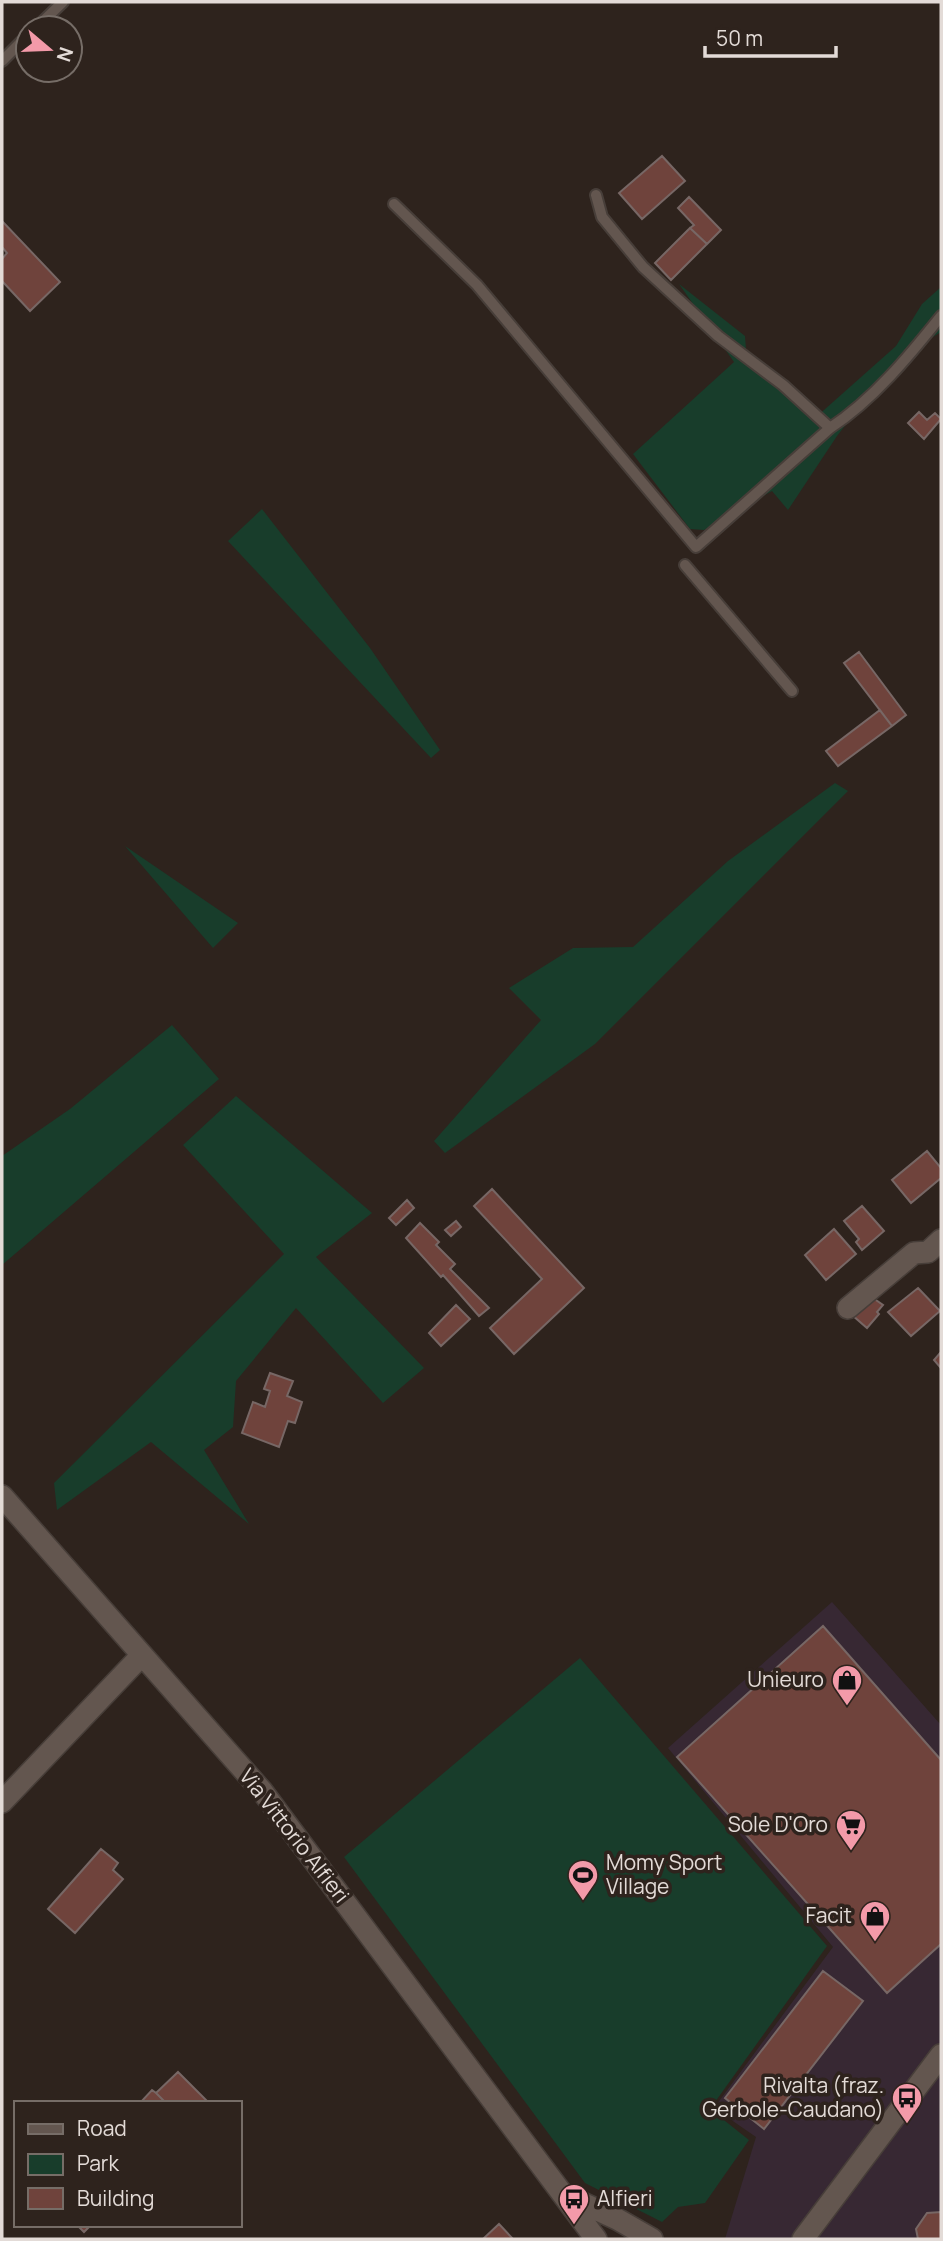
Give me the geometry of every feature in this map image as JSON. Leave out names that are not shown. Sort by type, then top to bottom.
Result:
[{"type":"street","points":[[848,1308],[914,1253],[937,1253]]},
{"type":"street","name":"Via Vittorio Alfieri","points":[[2,1496],[262,1791],[596,2239]]},
{"type":"street","points":[[2,1802],[142,1655]]},
{"type":"street","points":[[803,2239],[941,2055]]},
{"type":"street","name":"Via Vittorio Alfieri","points":[[564,2194],[652,2239]]},
{"type":"lane","points":[[596,195],[602,217],[643,267],[718,336],[783,385],[830,428]]},
{"type":"lane","points":[[394,204],[477,285],[696,547],[830,428],[848,416],[912,352],[941,316]]},
{"type":"lane","points":[[685,565],[792,691]]},
{"type":"shaded area","points":[[832,1602],[941,1725],[941,2239],[725,2239],[756,2137],[714,2108],[833,1947],[668,1748]]},
{"type":"green space","points":[[679,284],[745,336],[747,363],[815,418],[896,346],[922,304],[941,287],[941,332],[897,359],[837,436],[788,510],[772,491],[704,530],[690,529],[633,454],[734,362]]},
{"type":"green space","points":[[262,509],[370,648],[440,750],[431,758],[228,541]]},
{"type":"green space","points":[[835,783],[848,791],[595,1044],[445,1153],[434,1141],[541,1020],[509,988],[573,948],[633,947],[728,861]]},
{"type":"green space","points":[[125,846],[238,923],[213,948]]},
{"type":"green space","points":[[172,1025],[219,1079],[2,1265],[2,1156],[70,1109]]},
{"type":"green space","points":[[236,1096],[372,1213],[316,1257],[424,1368],[383,1403],[296,1308],[236,1381],[233,1427],[204,1450],[249,1524],[151,1442],[57,1510],[54,1483],[284,1254],[183,1145]]},
{"type":"green space","name":"Momy Sport Village","points":[[580,1658],[827,1946],[710,2109],[749,2140],[705,2203],[678,2207],[662,2222],[585,2183],[344,1857]]},
{"type":"building","points":[[662,156],[685,181],[642,219],[619,193]]},
{"type":"building","points":[[689,197],[721,230],[707,244],[690,228],[694,225],[678,208]]},
{"type":"building","points":[[2,221],[60,282],[30,311],[2,281],[2,259],[7,253],[2,247]]},
{"type":"building","points":[[690,228],[707,244],[671,280],[655,263]]},
{"type":"building","points":[[919,412],[927,420],[935,413],[941,419],[924,439],[908,423]]},
{"type":"building","points":[[859,652],[906,715],[892,726],[844,663]]},
{"type":"building","points":[[880,710],[892,726],[838,766],[826,751]]},
{"type":"building","points":[[927,1151],[941,1168],[941,1178],[911,1203],[892,1180]]},
{"type":"building","points":[[492,1189],[584,1288],[514,1354],[490,1328],[542,1279],[474,1206]]},
{"type":"building","points":[[407,1200],[414,1208],[396,1225],[389,1218]]},
{"type":"building","points":[[862,1206],[884,1231],[862,1250],[856,1242],[859,1239],[844,1221]]},
{"type":"building","points":[[456,1221],[461,1227],[451,1236],[445,1230]]},
{"type":"building","points":[[420,1223],[439,1242],[436,1245],[455,1264],[450,1269],[489,1308],[479,1316],[406,1238]]},
{"type":"building","points":[[834,1229],[856,1254],[826,1280],[805,1255]]},
{"type":"building","points":[[918,1288],[940,1311],[911,1336],[888,1312]]},
{"type":"building","points":[[873,1298],[883,1305],[867,1328],[852,1315]]},
{"type":"building","points":[[456,1305],[470,1319],[441,1346],[429,1333]]},
{"type":"building","points":[[941,1352],[941,1366],[940,1367],[934,1360]]},
{"type":"building","points":[[270,1373],[293,1381],[287,1396],[302,1402],[295,1423],[288,1421],[279,1447],[242,1433],[253,1402],[265,1407],[270,1391],[264,1389]]},
{"type":"building","name":"Sole D'Oro","points":[[823,1626],[941,1760],[941,1944],[887,1993],[677,1757]]},
{"type":"building","points":[[101,1849],[118,1863],[113,1870],[123,1879],[75,1933],[48,1909]]},
{"type":"building","points":[[823,1971],[863,2001],[764,2129],[725,2098]]},
{"type":"building","points":[[178,2072],[207,2101],[164,2101],[156,2093]]},
{"type":"building","points":[[152,2090],[164,2101],[142,2101]]},
{"type":"building","points":[[941,2212],[941,2239],[918,2239],[916,2229],[927,2213]]},
{"type":"building","points":[[499,2224],[513,2239],[483,2239]]},
{"type":"place","name":"Unieuro","points":[[847,1707]]},
{"type":"place","name":"Sole D'Oro","points":[[851,1852]]},
{"type":"place","name":"Momy Sport Village","points":[[583,1902]]},
{"type":"place","name":"Facit","points":[[875,1943]]},
{"type":"place","name":"Rivalta (fraz. Gerbole-Caudano)","points":[[907,2125]]},
{"type":"place","name":"Alfieri","points":[[574,2226]]}]
